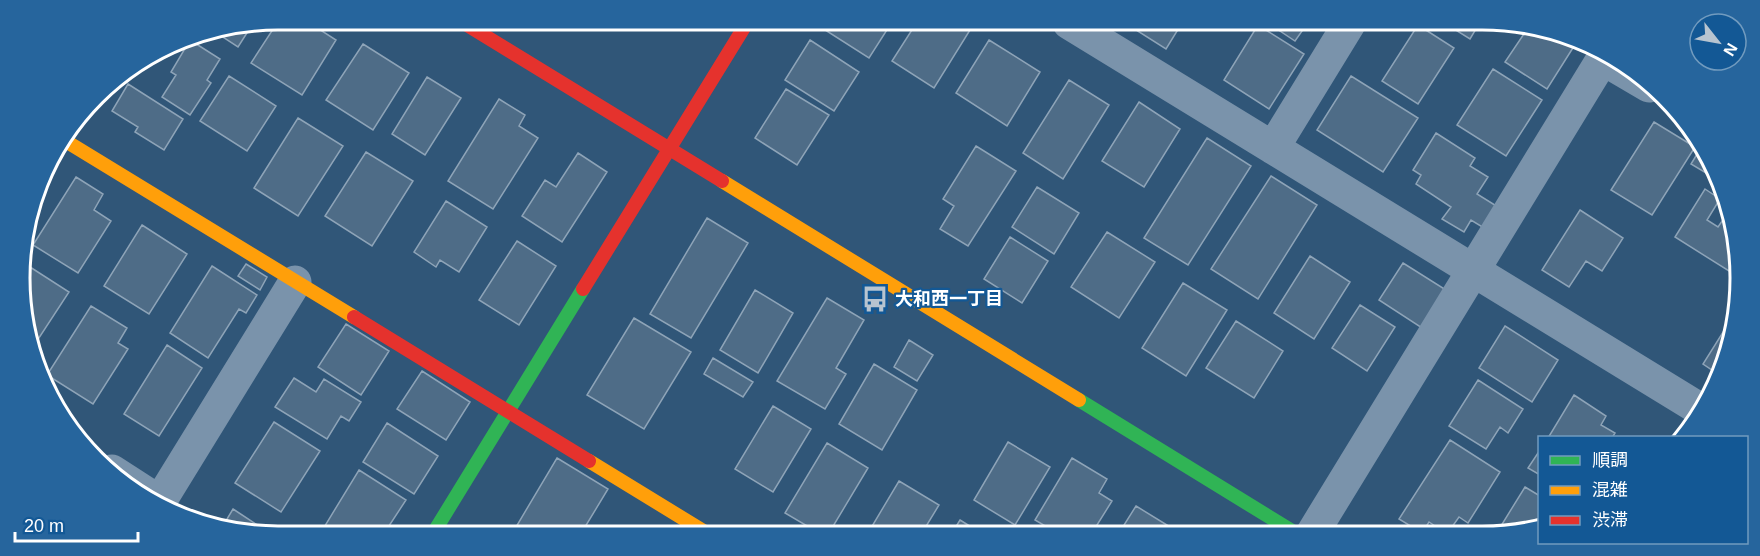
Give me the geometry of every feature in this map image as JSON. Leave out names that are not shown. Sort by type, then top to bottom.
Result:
[{"type":"street","points":[[475,30],[1284,526]]},
{"type":"street","points":[[438,526],[743,30]]},
{"type":"street","points":[[1080,30],[1695,406]]},
{"type":"street","points":[[1273,148],[1345,30]]},
{"type":"street","points":[[1317,526],[1602,61]]},
{"type":"street","points":[[70,144],[695,526]]},
{"type":"street","points":[[162,497],[295,282]]},
{"type":"building","points":[[272,30],[320,30],[336,40],[302,95],[251,63]]},
{"type":"building","points":[[825,30],[887,30],[869,58]]},
{"type":"building","points":[[912,30],[970,30],[934,88],[892,61]]},
{"type":"building","points":[[1136,30],[1178,30],[1166,49]]},
{"type":"building","points":[[1255,30],[1266,30],[1304,54],[1269,109],[1224,80]]},
{"type":"building","points":[[1278,30],[1303,30],[1295,41]]},
{"type":"building","points":[[1415,30],[1426,30],[1454,48],[1418,104],[1382,81]]},
{"type":"building","points":[[1456,30],[1475,30],[1470,39]]},
{"type":"building","points":[[248,32],[238,47],[222,37]]},
{"type":"building","points":[[1524,34],[1546,38],[1573,47],[1547,89],[1505,62]]},
{"type":"building","points":[[810,40],[859,72],[834,111],[785,80]]},
{"type":"building","points":[[989,40],[1040,72],[1007,126],[956,93]]},
{"type":"building","points":[[196,44],[220,59],[207,80],[211,83],[190,115],[162,97],[176,75],[171,72],[185,48]]},
{"type":"building","points":[[363,44],[409,73],[373,130],[326,100]]},
{"type":"building","points":[[1493,69],[1542,100],[1506,156],[1457,125]]},
{"type":"building","points":[[229,76],[276,106],[247,151],[200,121]]},
{"type":"building","points":[[1351,76],[1418,118],[1383,172],[1317,130]]},
{"type":"building","points":[[427,77],[461,98],[425,155],[392,134]]},
{"type":"building","points":[[1069,80],[1109,105],[1063,179],[1023,153]]},
{"type":"building","points":[[128,84],[183,119],[164,150],[135,132],[138,127],[112,111]]},
{"type":"building","points":[[786,89],[829,115],[797,165],[755,138]]},
{"type":"building","points":[[499,99],[525,115],[519,126],[538,138],[493,209],[448,181]]},
{"type":"building","points":[[1139,102],[1180,129],[1144,187],[1102,161]]},
{"type":"building","points":[[298,118],[343,146],[298,216],[254,188]]},
{"type":"building","points":[[1654,122],[1691,144],[1694,149],[1652,215],[1611,190]]},
{"type":"building","points":[[1436,133],[1475,158],[1470,166],[1488,177],[1477,194],[1498,207],[1484,228],[1471,220],[1464,232],[1442,219],[1451,207],[1416,184],[1421,175],[1413,170]]},
{"type":"building","points":[[1207,138],[1251,166],[1188,265],[1144,238]]},
{"type":"building","points":[[976,146],[1016,171],[968,246],[940,229],[954,206],[943,199]]},
{"type":"building","points":[[366,152],[413,181],[372,246],[325,216]]},
{"type":"building","points":[[578,153],[607,172],[562,242],[522,216],[545,180],[556,187]]},
{"type":"building","points":[[1697,154],[1706,173],[1691,164]]},
{"type":"building","points":[[1271,176],[1317,205],[1258,299],[1211,269]]},
{"type":"building","points":[[76,177],[103,194],[94,210],[111,221],[78,273],[33,245]]},
{"type":"building","points":[[1037,187],[1079,213],[1054,254],[1012,227]]},
{"type":"building","points":[[1705,189],[1716,197],[1718,202],[1707,220],[1718,227],[1723,220],[1730,270],[1729,271],[1675,237]]},
{"type":"building","points":[[446,201],[487,227],[459,272],[440,260],[436,267],[414,252]]},
{"type":"building","points":[[1580,210],[1623,238],[1602,271],[1586,261],[1569,287],[1542,270]]},
{"type":"building","points":[[707,218],[748,243],[691,338],[650,314]]},
{"type":"building","points":[[142,225],[187,254],[149,314],[104,286]]},
{"type":"building","points":[[1107,232],[1155,262],[1119,318],[1071,287]]},
{"type":"building","points":[[1010,237],[1048,261],[1022,303],[984,279]]},
{"type":"building","points":[[517,241],[556,266],[519,325],[479,300]]},
{"type":"building","points":[[1310,256],[1350,282],[1314,339],[1274,313]]},
{"type":"building","points":[[1403,263],[1446,290],[1422,328],[1379,300]]},
{"type":"building","points":[[246,264],[267,277],[260,290],[238,276]]},
{"type":"building","points":[[212,266],[257,295],[246,313],[239,309],[208,358],[170,333]]},
{"type":"building","points":[[31,267],[69,292],[38,340],[32,310]]},
{"type":"building","points":[[1183,283],[1227,310],[1186,376],[1142,348]]},
{"type":"building","points":[[755,290],[793,313],[758,373],[720,350]]},
{"type":"building","points":[[827,298],[864,320],[836,368],[846,374],[825,409],[777,381]]},
{"type":"building","points":[[1360,305],[1395,327],[1367,371],[1332,348]]},
{"type":"building","points":[[91,306],[127,328],[118,343],[128,349],[93,404],[51,378],[49,372]]},
{"type":"building","points":[[634,318],[691,352],[644,429],[587,395]]},
{"type":"building","points":[[1236,321],[1283,351],[1254,398],[1206,368]]},
{"type":"building","points":[[346,324],[389,351],[361,395],[318,367]]},
{"type":"building","points":[[1505,326],[1558,360],[1532,402],[1479,368]]},
{"type":"building","points":[[1724,330],[1712,370],[1703,364]]},
{"type":"building","points":[[909,340],[933,355],[917,381],[894,367]]},
{"type":"building","points":[[167,345],[202,368],[159,436],[124,414]]},
{"type":"building","points":[[713,358],[753,382],[743,397],[704,374]]},
{"type":"building","points":[[874,364],[917,390],[882,450],[839,424]]},
{"type":"building","points":[[422,371],[470,402],[446,440],[397,409]]},
{"type":"building","points":[[294,378],[316,392],[324,379],[361,402],[349,421],[341,416],[327,439],[275,407]]},
{"type":"building","points":[[1478,380],[1523,409],[1508,433],[1500,427],[1486,449],[1449,426]]},
{"type":"building","points":[[1574,395],[1606,416],[1601,425],[1615,433],[1613,436],[1549,436]]},
{"type":"building","points":[[773,406],[811,429],[773,492],[735,469]]},
{"type":"building","points":[[274,422],[320,451],[281,512],[235,483]]},
{"type":"building","points":[[387,423],[438,456],[414,494],[363,462]]},
{"type":"building","points":[[1450,440],[1500,472],[1468,523],[1459,517],[1453,526],[1435,526],[1429,522],[1426,526],[1410,526],[1399,519]]},
{"type":"building","points":[[1008,442],[1050,467],[1015,525],[974,500]]},
{"type":"building","points":[[827,443],[868,468],[833,526],[807,526],[785,513]]},
{"type":"building","points":[[1538,453],[1538,474],[1528,468]]},
{"type":"building","points":[[557,458],[608,489],[586,526],[517,526]]},
{"type":"building","points":[[1072,458],[1107,479],[1099,493],[1112,501],[1096,526],[1045,526],[1035,520]]},
{"type":"building","points":[[359,470],[406,500],[389,526],[325,526]]},
{"type":"building","points":[[899,481],[939,505],[926,526],[872,526]]},
{"type":"building","points":[[1525,487],[1538,495],[1538,520],[1502,525]]},
{"type":"building","points":[[1136,506],[1168,526],[1123,526]]},
{"type":"building","points":[[233,509],[257,525],[246,524],[226,520]]},
{"type":"building","points":[[960,520],[970,526],[956,526]]},
{"type":"traffic: fast","points":[[438,526],[583,289]]},
{"type":"traffic: fast","points":[[1079,400],[1284,526]]},
{"type":"traffic: slow","points":[[70,144],[354,317]]},
{"type":"traffic: slow","points":[[722,181],[1079,400]]},
{"type":"traffic: slow","points":[[589,461],[695,526]]},
{"type":"traffic: jam","points":[[475,30],[722,181]]},
{"type":"traffic: jam","points":[[583,289],[742,30]]},
{"type":"traffic: jam","points":[[354,317],[589,461]]},
{"type":"place","name":"大和西一丁目","points":[[875,299]]}]
